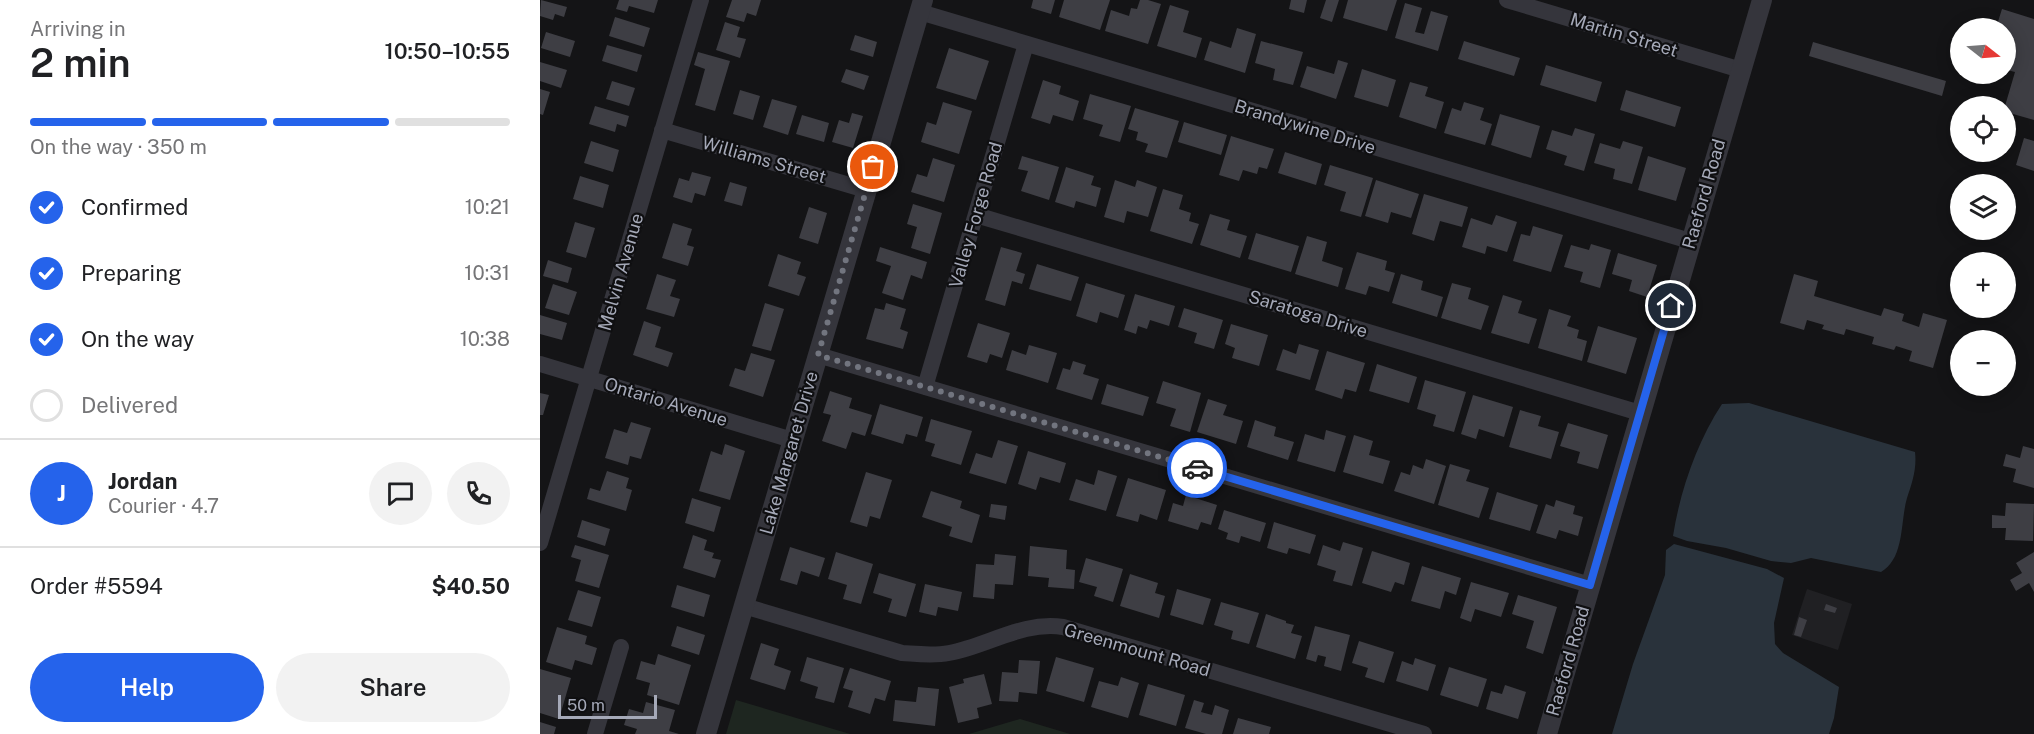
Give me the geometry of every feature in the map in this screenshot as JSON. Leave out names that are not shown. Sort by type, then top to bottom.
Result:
[{"type":"street","name":"Melvin Avenue","points":[[540,543],[701,0]]},
{"type":"street","name":"Martin Street","points":[[1507,0],[1741,70]]},
{"type":"street","name":"Raeford Road","points":[[1546,734],[1762,0]]},
{"type":"street","name":"Brandywine Drive","points":[[921,6],[1026,44],[1690,241]]},
{"type":"street","name":"Lake Margaret Drive","points":[[706,734],[921,6]]},
{"type":"street","name":"Valley Forge Road","points":[[926,387],[1026,44]]},
{"type":"street","name":"Williams Street","points":[[663,130],[866,190]]},
{"type":"street","name":"Saratoga Drive","points":[[976,215],[1640,413]]},
{"type":"street","points":[[818,355],[1590,585]]},
{"type":"street","name":"Ontario Avenue","points":[[540,364],[792,440]]},
{"type":"street","name":"Greenmount Road","points":[[744,606],[902,652],[927,656],[950,653],[1030,627],[1047,625],[1063,627],[1424,734]]},
{"type":"street","points":[[595,734],[621,646]]},
{"type":"shaded area","points":[[1749,403],[1915,452],[1915,470],[1905,507],[1898,549],[1889,566],[1881,572],[1811,558],[1791,563],[1771,561],[1673,536],[1680,502],[1691,467],[1713,419],[1722,404]]},
{"type":"shaded area","points":[[1674,544],[1767,569],[1784,578],[1774,623],[1775,644],[1783,653],[1839,687],[1829,734],[1612,734],[1633,664],[1665,575],[1666,550]]},
{"type":"shaded area","points":[[1807,589],[1852,604],[1838,650],[1792,635]]},
{"type":"shaded area","points":[[736,700],[850,734],[726,734]]},
{"type":"shaded area","points":[[1020,719],[1070,734],[969,734]]},
{"type":"building","points":[[541,0],[567,7],[564,17],[555,14],[553,20],[540,16]]},
{"type":"building","points":[[619,0],[658,0],[654,13],[629,6],[627,12],[616,9]]},
{"type":"building","points":[[732,0],[761,0],[756,16],[747,13],[744,22],[726,17]]},
{"type":"building","points":[[1033,0],[1055,0],[1051,14],[1031,8]]},
{"type":"building","points":[[1064,0],[1110,0],[1100,30],[1059,17]]},
{"type":"building","points":[[1140,0],[1161,4],[1148,44],[1105,31],[1111,10],[1129,16],[1131,8],[1137,9]]},
{"type":"building","points":[[1291,0],[1307,0],[1304,13],[1289,9]]},
{"type":"building","points":[[1326,0],[1339,0],[1332,22],[1320,18]]},
{"type":"building","points":[[1348,0],[1397,0],[1387,31],[1343,18]]},
{"type":"building","points":[[1405,3],[1422,8],[1415,32],[1424,34],[1431,11],[1448,16],[1438,51],[1395,38]]},
{"type":"building","points":[[1170,5],[1189,11],[1183,32],[1202,38],[1196,58],[1157,46]]},
{"type":"building","points":[[2002,9],[2034,19],[2034,120],[2016,115],[2016,96],[2008,96],[2011,84],[2016,84],[2016,18],[1999,18]]},
{"type":"building","points":[[615,17],[650,28],[644,47],[609,36]]},
{"type":"building","points":[[725,22],[740,27],[737,37],[746,39],[740,58],[716,50]]},
{"type":"building","points":[[1237,28],[1256,34],[1245,73],[1204,60],[1210,41],[1231,48]]},
{"type":"building","points":[[546,32],[575,41],[570,57],[541,48]]},
{"type":"building","points":[[855,35],[877,42],[873,57],[850,50]]},
{"type":"building","points":[[1261,41],[1303,52],[1293,85],[1273,80],[1275,69],[1255,63]]},
{"type":"building","points":[[1464,41],[1520,58],[1514,76],[1458,59]]},
{"type":"building","points":[[1813,42],[1946,81],[1942,96],[1809,56]]},
{"type":"building","points":[[607,45],[642,55],[637,72],[602,61]]},
{"type":"building","points":[[949,48],[989,61],[976,100],[936,88]]},
{"type":"building","points":[[698,52],[730,61],[715,111],[695,105],[705,69],[694,65]]},
{"type":"building","points":[[1338,60],[1348,63],[1336,99],[1300,87],[1307,66],[1334,74]]},
{"type":"building","points":[[540,62],[567,70],[561,88],[540,81]]},
{"type":"building","points":[[1546,65],[1602,82],[1596,102],[1540,85]]},
{"type":"building","points":[[846,69],[869,76],[864,90],[841,82]]},
{"type":"building","points":[[1362,69],[1396,80],[1388,107],[1354,97]]},
{"type":"building","points":[[1043,80],[1061,86],[1059,94],[1079,101],[1073,121],[1053,115],[1050,124],[1031,118]]},
{"type":"building","points":[[612,81],[635,88],[629,106],[606,99]]},
{"type":"building","points":[[1410,82],[1428,87],[1425,96],[1444,102],[1436,129],[1399,117]]},
{"type":"building","points":[[540,89],[550,92],[543,115],[540,114]]},
{"type":"building","points":[[740,90],[760,96],[753,120],[733,114]]},
{"type":"building","points":[[1626,90],[1681,107],[1675,127],[1620,110]]},
{"type":"building","points":[[1090,94],[1131,106],[1120,142],[1099,136],[1103,125],[1083,119]]},
{"type":"building","points":[[772,99],[797,106],[788,135],[763,127]]},
{"type":"building","points":[[943,102],[972,111],[959,154],[921,142],[927,122],[936,125]]},
{"type":"building","points":[[1464,102],[1484,108],[1480,120],[1492,124],[1485,145],[1444,133],[1452,108],[1461,111]]},
{"type":"building","points":[[595,106],[629,116],[626,127],[617,124],[615,132],[589,124]]},
{"type":"building","points":[[1135,108],[1179,121],[1167,158],[1145,152],[1148,144],[1136,140],[1138,132],[1128,129]]},
{"type":"building","points":[[852,113],[863,116],[853,148],[832,142],[839,120],[849,123]]},
{"type":"building","points":[[1500,114],[1540,126],[1531,158],[1491,145]]},
{"type":"building","points":[[802,115],[829,123],[824,142],[796,134]]},
{"type":"building","points":[[1184,122],[1227,135],[1221,155],[1178,142]]},
{"type":"building","points":[[1575,128],[1595,134],[1584,171],[1564,165],[1567,156],[1546,149],[1552,130],[1572,136]]},
{"type":"building","points":[[1231,136],[1274,149],[1267,169],[1259,167],[1257,174],[1243,170],[1239,181],[1219,175]]},
{"type":"building","points":[[2024,138],[2034,141],[2034,171],[2016,165]]},
{"type":"building","points":[[591,141],[619,150],[613,172],[584,163]]},
{"type":"building","points":[[1623,141],[1643,147],[1632,184],[1613,179],[1615,169],[1594,163],[1600,143],[1620,149]]},
{"type":"building","points":[[1285,152],[1322,164],[1316,185],[1278,173]]},
{"type":"building","points":[[1022,156],[1059,167],[1049,200],[1021,191],[1028,171],[1018,169]]},
{"type":"building","points":[[1648,156],[1686,168],[1676,201],[1638,190]]},
{"type":"building","points":[[933,158],[955,165],[944,202],[911,192],[917,174],[927,177]]},
{"type":"building","points":[[1330,165],[1373,178],[1361,217],[1340,211],[1346,192],[1324,185]]},
{"type":"building","points":[[1066,167],[1094,176],[1091,185],[1101,188],[1096,207],[1076,201],[1074,208],[1055,202]]},
{"type":"building","points":[[692,172],[711,177],[705,196],[695,193],[692,203],[673,197],[679,178],[689,181]]},
{"type":"building","points":[[580,176],[609,185],[603,208],[573,199]]},
{"type":"building","points":[[1115,180],[1135,187],[1137,180],[1157,187],[1148,217],[1127,211],[1124,223],[1104,217]]},
{"type":"building","points":[[1376,180],[1419,194],[1411,218],[1391,212],[1388,223],[1365,216]]},
{"type":"building","points":[[730,182],[747,187],[742,206],[724,201]]},
{"type":"building","points":[[1163,189],[1183,195],[1179,209],[1191,213],[1189,221],[1199,224],[1192,244],[1150,231]]},
{"type":"building","points":[[1424,194],[1468,207],[1462,227],[1440,221],[1434,241],[1412,234]]},
{"type":"building","points":[[913,204],[942,213],[930,254],[911,248],[917,227],[907,224]]},
{"type":"building","points":[[809,207],[827,213],[818,244],[799,238]]},
{"type":"building","points":[[1210,214],[1230,220],[1227,230],[1247,236],[1240,258],[1200,245]]},
{"type":"building","points":[[1496,215],[1517,222],[1507,252],[1487,246],[1485,254],[1462,247],[1471,218],[1492,225]]},
{"type":"building","points":[[575,222],[595,228],[586,258],[566,252]]},
{"type":"building","points":[[673,223],[692,229],[687,245],[694,247],[688,266],[662,258]]},
{"type":"building","points":[[1533,226],[1563,235],[1551,272],[1513,261],[1521,234],[1530,236]]},
{"type":"building","points":[[1256,233],[1299,246],[1291,272],[1248,259]]},
{"type":"building","points":[[1307,236],[1327,242],[1322,261],[1343,268],[1338,287],[1295,274]]},
{"type":"building","points":[[1591,244],[1611,250],[1600,288],[1580,282],[1583,272],[1564,267],[1571,245],[1589,250]]},
{"type":"building","points":[[880,247],[927,262],[922,279],[911,275],[903,300],[882,293],[891,266],[876,261]]},
{"type":"building","points":[[1001,247],[1022,253],[1016,271],[1025,274],[1022,284],[1012,281],[1005,306],[985,300]]},
{"type":"building","points":[[1357,252],[1387,261],[1385,270],[1395,273],[1389,292],[1369,286],[1366,295],[1345,289]]},
{"type":"building","points":[[1618,253],[1657,265],[1647,297],[1629,291],[1632,280],[1612,274]]},
{"type":"building","points":[[778,254],[801,262],[797,274],[806,277],[799,296],[768,286]]},
{"type":"building","points":[[548,260],[572,268],[568,283],[543,276]]},
{"type":"building","points":[[1037,264],[1079,277],[1071,301],[1029,289]]},
{"type":"building","points":[[657,274],[676,280],[670,296],[680,299],[674,317],[646,309]]},
{"type":"building","points":[[1401,274],[1423,281],[1421,290],[1443,297],[1437,317],[1392,303]]},
{"type":"building","points":[[1794,274],[1818,281],[1814,296],[1881,316],[1884,308],[1904,314],[1902,321],[1919,327],[1923,313],[1947,320],[1933,368],[1909,361],[1912,351],[1896,346],[1894,350],[1872,344],[1874,337],[1846,329],[1844,335],[1822,329],[1824,325],[1807,320],[1804,330],[1780,323]]},
{"type":"building","points":[[1086,283],[1125,295],[1118,318],[1100,312],[1097,323],[1076,316]]},
{"type":"building","points":[[1452,283],[1471,288],[1468,299],[1489,306],[1481,330],[1441,318]]},
{"type":"building","points":[[553,284],[577,292],[569,315],[545,308]]},
{"type":"building","points":[[1135,294],[1175,306],[1169,326],[1150,320],[1147,329],[1138,326],[1136,334],[1124,330]]},
{"type":"building","points":[[1503,295],[1522,301],[1518,313],[1537,319],[1529,344],[1491,333]]},
{"type":"building","points":[[765,303],[784,309],[771,351],[752,346]]},
{"type":"building","points":[[886,303],[906,309],[900,329],[908,332],[903,349],[866,339],[875,308],[884,310]]},
{"type":"building","points":[[1184,308],[1223,320],[1214,349],[1194,343],[1197,333],[1178,327]]},
{"type":"building","points":[[1549,309],[1571,316],[1567,326],[1579,330],[1577,338],[1587,341],[1582,361],[1538,348]]},
{"type":"building","points":[[540,315],[567,323],[562,340],[540,334]]},
{"type":"building","points":[[644,321],[661,327],[655,347],[673,353],[668,367],[633,355]]},
{"type":"building","points":[[978,323],[1010,333],[1002,358],[990,354],[987,363],[967,357]]},
{"type":"building","points":[[1231,324],[1268,335],[1259,366],[1232,358],[1235,348],[1225,344]]},
{"type":"building","points":[[1598,326],[1637,338],[1626,374],[1587,362]]},
{"type":"building","points":[[1299,344],[1319,350],[1310,380],[1276,370],[1283,349],[1296,354]]},
{"type":"building","points":[[1029,345],[1057,353],[1048,383],[1006,370],[1012,350],[1026,355]]},
{"type":"building","points":[[1327,351],[1365,363],[1356,392],[1345,389],[1342,399],[1315,390]]},
{"type":"building","points":[[751,353],[775,360],[763,397],[729,386],[735,368],[745,371]]},
{"type":"building","points":[[1073,361],[1086,365],[1083,374],[1099,379],[1092,400],[1056,389],[1063,368],[1070,370]]},
{"type":"building","points":[[1377,364],[1417,377],[1409,403],[1369,391]]},
{"type":"building","points":[[1425,380],[1466,392],[1454,432],[1433,426],[1436,415],[1417,409]]},
{"type":"building","points":[[1163,381],[1201,393],[1190,432],[1170,426],[1176,409],[1156,403]]},
{"type":"building","points":[[1107,384],[1149,397],[1143,416],[1101,404]]},
{"type":"building","points":[[830,391],[852,398],[849,408],[872,415],[865,436],[852,432],[846,449],[822,441],[831,415],[823,413]]},
{"type":"building","points":[[540,393],[549,395],[543,415],[540,415]]},
{"type":"building","points":[[1473,395],[1513,407],[1504,437],[1479,429],[1476,439],[1461,434]]},
{"type":"building","points":[[1208,399],[1227,405],[1223,415],[1243,421],[1236,444],[1197,432]]},
{"type":"building","points":[[880,404],[923,417],[917,437],[906,434],[903,444],[871,434]]},
{"type":"building","points":[[1520,410],[1541,416],[1538,426],[1559,432],[1551,459],[1509,447]]},
{"type":"building","points":[[931,419],[972,431],[961,465],[931,456],[935,444],[925,441]]},
{"type":"building","points":[[1255,420],[1276,427],[1274,436],[1294,442],[1288,460],[1247,447]]},
{"type":"building","points":[[631,422],[651,428],[641,459],[630,456],[628,465],[605,458],[614,429],[627,433]]},
{"type":"building","points":[[1568,423],[1608,435],[1598,469],[1577,463],[1580,452],[1560,446]]},
{"type":"building","points":[[1326,430],[1346,436],[1335,472],[1297,461],[1305,434],[1324,440]]},
{"type":"building","points":[[1354,435],[1373,441],[1369,455],[1390,461],[1383,484],[1343,472]]},
{"type":"building","points":[[998,440],[1018,446],[1006,484],[969,473],[976,453],[992,458]]},
{"type":"building","points":[[725,444],[745,451],[730,500],[699,491],[711,451],[722,455]]},
{"type":"building","points":[[2023,446],[2034,449],[2034,488],[2013,482],[2016,469],[2003,466],[2006,454],[2020,458]]},
{"type":"building","points":[[1028,451],[1066,463],[1060,483],[1040,477],[1036,490],[1018,484]]},
{"type":"building","points":[[1426,459],[1446,466],[1434,504],[1394,491],[1401,472],[1410,475],[1413,465],[1423,469]]},
{"type":"building","points":[[1450,464],[1470,470],[1466,481],[1489,488],[1479,518],[1438,505]]},
{"type":"building","points":[[1098,470],[1117,476],[1106,511],[1069,500],[1076,479],[1094,485]]},
{"type":"building","points":[[607,471],[629,478],[626,488],[632,490],[626,511],[587,499],[590,488],[600,491]]},
{"type":"building","points":[[866,472],[892,480],[880,519],[870,516],[867,527],[850,522]]},
{"type":"building","points":[[1128,478],[1166,490],[1157,520],[1140,514],[1138,522],[1116,516]]},
{"type":"building","points":[[931,491],[962,501],[960,508],[980,515],[972,543],[949,536],[952,527],[922,517]]},
{"type":"building","points":[[1497,492],[1538,505],[1530,531],[1489,519]]},
{"type":"building","points":[[1186,495],[1217,505],[1211,525],[1201,522],[1198,530],[1168,521],[1173,503],[1183,506]]},
{"type":"building","points":[[692,498],[721,507],[714,532],[685,523]]},
{"type":"building","points":[[1556,500],[1575,506],[1573,514],[1583,517],[1578,536],[1559,530],[1556,539],[1536,533],[1546,504],[1554,507]]},
{"type":"building","points":[[2006,503],[2034,504],[2033,541],[2005,540],[2006,528],[1992,528],[1992,515],[2005,516]]},
{"type":"building","points":[[991,504],[1007,506],[1005,520],[989,517]]},
{"type":"building","points":[[1224,510],[1266,523],[1260,542],[1241,536],[1239,543],[1226,539],[1228,533],[1218,529]]},
{"type":"building","points":[[582,520],[610,529],[605,546],[577,537]]},
{"type":"building","points":[[1274,522],[1316,535],[1310,554],[1289,548],[1287,554],[1267,548]]},
{"type":"building","points":[[693,535],[707,540],[704,550],[714,553],[712,558],[721,560],[715,578],[683,568]]},
{"type":"building","points":[[1343,542],[1363,548],[1352,586],[1333,581],[1336,571],[1317,565],[1323,545],[1340,551]]},
{"type":"building","points":[[575,545],[609,555],[599,588],[575,581],[581,560],[571,557]]},
{"type":"building","points":[[1030,546],[1067,550],[1066,569],[1075,570],[1074,589],[1048,587],[1049,578],[1028,576]]},
{"type":"building","points":[[790,547],[825,558],[819,577],[801,571],[797,585],[780,580]]},
{"type":"building","points":[[1372,551],[1410,563],[1404,585],[1395,582],[1391,592],[1362,583]]},
{"type":"building","points":[[836,552],[873,564],[861,604],[843,599],[847,585],[828,579]]},
{"type":"building","points":[[2034,552],[2034,592],[2029,583],[2016,591],[2010,580],[2022,573],[2016,563]]},
{"type":"building","points":[[995,554],[1016,556],[1013,585],[995,584],[994,599],[973,597],[976,564],[994,565]]},
{"type":"building","points":[[1086,558],[1123,569],[1113,602],[1094,596],[1097,587],[1079,582]]},
{"type":"building","points":[[1422,566],[1461,578],[1456,595],[1445,591],[1440,609],[1411,601]]},
{"type":"building","points":[[879,573],[916,584],[906,617],[888,612],[892,599],[873,593]]},
{"type":"building","points":[[1130,574],[1158,583],[1155,593],[1165,596],[1159,618],[1120,606]]},
{"type":"building","points":[[1471,582],[1509,593],[1501,617],[1475,609],[1471,622],[1460,618]]},
{"type":"building","points":[[925,584],[962,592],[958,611],[938,607],[936,616],[919,612]]},
{"type":"building","points":[[677,585],[710,595],[704,617],[671,607]]},
{"type":"building","points":[[1177,589],[1211,599],[1203,625],[1170,615]]},
{"type":"building","points":[[578,590],[601,597],[592,627],[568,620]]},
{"type":"building","points":[[1518,595],[1557,607],[1543,654],[1526,648],[1534,621],[1512,614]]},
{"type":"building","points":[[1221,602],[1259,613],[1249,644],[1231,639],[1233,631],[1214,625]]},
{"type":"building","points":[[1826,604],[1837,608],[1835,613],[1824,610]]},
{"type":"building","points":[[1266,614],[1294,625],[1291,633],[1302,636],[1295,659],[1256,647]]},
{"type":"building","points":[[1799,617],[1807,620],[1801,637],[1794,635]]},
{"type":"building","points":[[677,626],[705,635],[699,655],[671,646]]},
{"type":"building","points":[[1315,626],[1350,635],[1341,671],[1324,666],[1326,657],[1318,655],[1316,662],[1306,659]]},
{"type":"building","points":[[557,627],[587,636],[585,644],[597,648],[592,665],[575,660],[572,670],[546,662]]},
{"type":"building","points":[[1359,641],[1394,652],[1384,683],[1365,677],[1368,668],[1352,663]]},
{"type":"building","points":[[761,643],[779,649],[774,665],[791,671],[785,690],[750,679]]},
{"type":"building","points":[[658,654],[691,665],[679,705],[647,695],[650,683],[636,679],[641,661],[655,665]]},
{"type":"building","points":[[807,657],[844,668],[834,703],[815,698],[818,687],[800,681]]},
{"type":"building","points":[[1056,657],[1094,668],[1084,702],[1046,691]]},
{"type":"building","points":[[1415,658],[1436,665],[1428,691],[1396,681],[1402,661],[1413,665]]},
{"type":"building","points":[[1019,660],[1040,661],[1037,694],[1019,692],[1018,702],[999,701],[1002,672],[1018,673]]},
{"type":"building","points":[[1449,667],[1487,679],[1478,707],[1440,695]]},
{"type":"building","points":[[850,668],[891,681],[885,701],[875,698],[870,714],[848,707],[853,691],[843,688]]},
{"type":"building","points":[[540,669],[571,678],[559,719],[540,713]]},
{"type":"building","points":[[984,674],[992,704],[977,708],[979,718],[958,723],[949,687],[964,683],[963,679]]},
{"type":"building","points":[[1121,677],[1139,683],[1128,718],[1091,707],[1099,681],[1118,686]]},
{"type":"building","points":[[1148,684],[1185,695],[1176,726],[1139,715]]},
{"type":"building","points":[[1505,685],[1526,692],[1518,719],[1486,709],[1491,691],[1502,694]]},
{"type":"building","points":[[918,687],[939,689],[935,726],[893,721],[895,700],[916,702]]},
{"type":"building","points":[[1194,700],[1204,703],[1201,712],[1212,715],[1215,705],[1229,710],[1222,734],[1206,734],[1185,728]]},
{"type":"building","points":[[646,702],[675,710],[669,731],[679,734],[635,734],[637,729],[624,725],[629,709],[643,713]]},
{"type":"building","points":[[1238,718],[1271,727],[1269,734],[1233,734]]},
{"type":"building","points":[[540,722],[556,727],[554,734],[540,734]]},
{"type":"way so far","points":[[873,167],[818,355],[1197,468]]},
{"type":"route","points":[[1197,468],[1590,585],[1671,306]]}]
